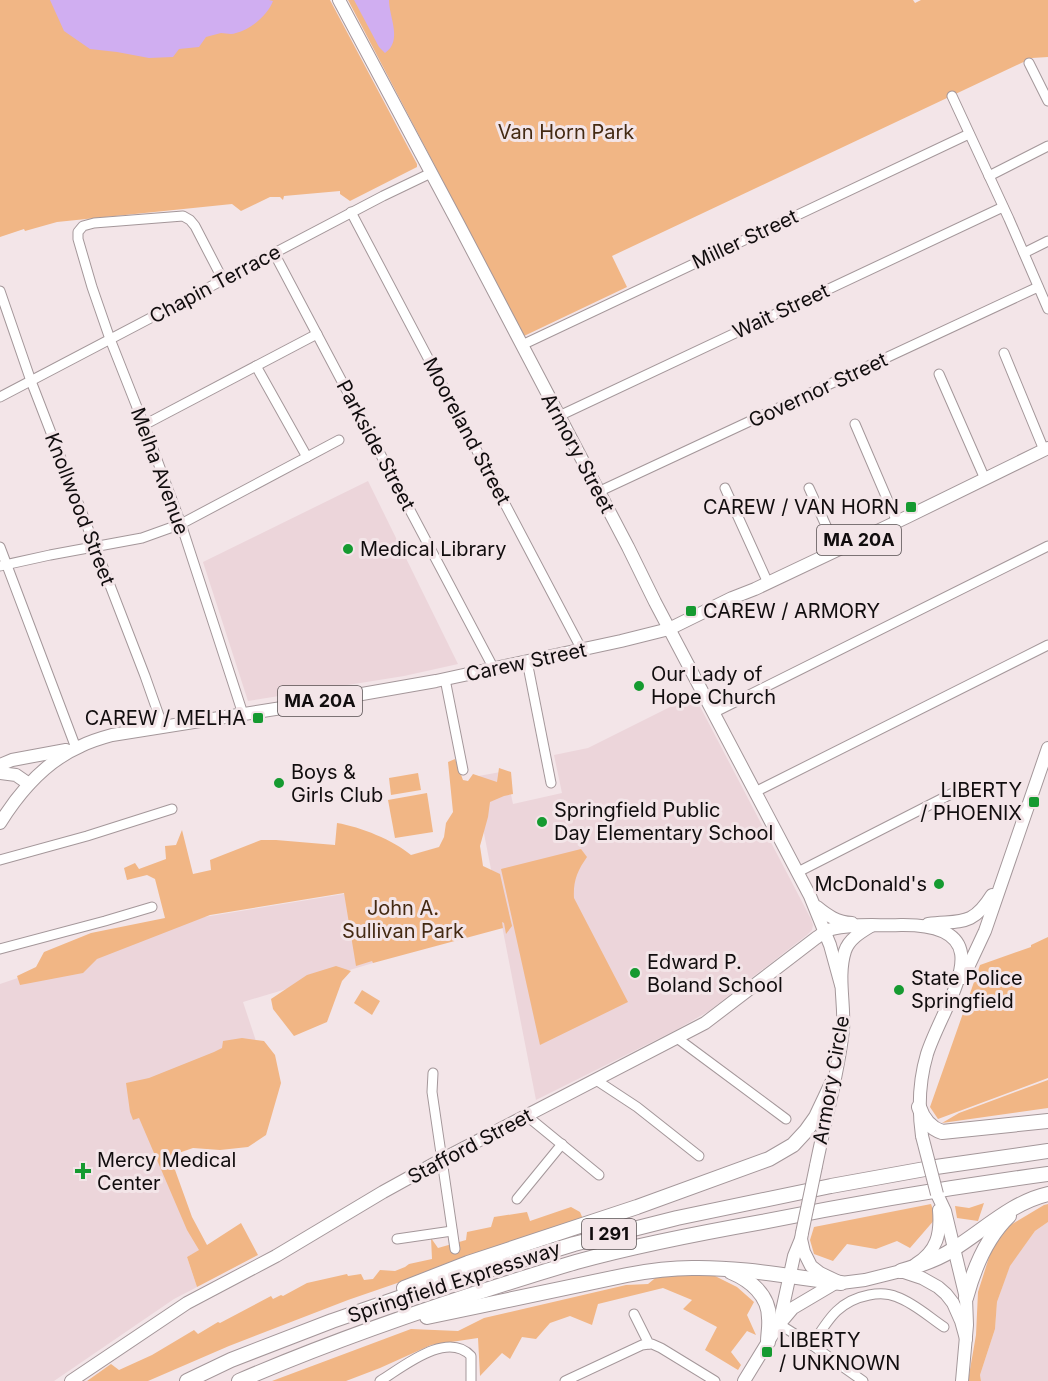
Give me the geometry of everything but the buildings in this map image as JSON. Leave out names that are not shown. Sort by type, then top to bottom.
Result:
[{"type":"highway","points":[[342,1318],[397,1290],[468,1263],[637,1207],[769,1159],[793,1145],[806,1131],[816,1117],[834,1079]]},
{"type":"highway","points":[[919,1107],[928,1124],[942,1132],[1048,1121]]},
{"type":"highway","name":"Springfield Expressway","points":[[187,1381],[231,1360],[404,1296],[625,1230],[754,1201],[884,1176],[1048,1151]]},
{"type":"highway","name":"Springfield Expressway","points":[[238,1381],[375,1328],[577,1262],[722,1229],[869,1202],[1048,1174]]},
{"type":"highway","points":[[904,1271],[955,1249],[1000,1216],[1037,1196],[1048,1194]]},
{"type":"highway","points":[[966,1298],[982,1252],[1005,1219],[1021,1205]]},
{"type":"highway","points":[[375,1328],[627,1275],[680,1268],[742,1270],[839,1282]]},
{"type":"highway","points":[[720,1269],[747,1280],[756,1286],[765,1299],[770,1315],[768,1342]]},
{"type":"main road","name":"Armory Street","points":[[339,0],[816,906],[841,985]]},
{"type":"main road","name":"Carew Street","points":[[0,823],[12,804],[46,767],[76,748],[112,735],[445,679],[669,629],[1046,449]]},
{"type":"main road","points":[[0,765],[12,760],[76,748]]},
{"type":"main road","points":[[962,1381],[968,1325],[966,1298],[955,1249],[937,1194],[922,1136],[919,1107],[921,1081],[935,1032],[957,986],[965,975],[985,930],[1048,748]]},
{"type":"main road","points":[[0,773],[16,775],[29,784]]},
{"type":"main road","points":[[816,906],[835,920],[867,926],[920,925],[968,920],[983,909],[1003,876]]},
{"type":"main road","points":[[920,925],[946,933],[958,946],[962,963],[957,986]]},
{"type":"main road","name":"Stafford Street","points":[[71,1381],[186,1303],[281,1253],[441,1160],[677,1038],[713,1017],[825,932],[832,929],[867,926]]},
{"type":"main road","name":"Armory Circle","points":[[779,1324],[794,1256],[801,1236],[843,1028],[841,985],[843,958],[846,947],[867,926]]},
{"type":"main road","points":[[744,1381],[779,1324],[793,1308],[839,1282],[865,1280],[904,1271],[921,1261],[933,1249],[940,1229],[942,1209]]},
{"type":"main road","points":[[801,1236],[804,1252],[811,1266],[839,1282]]},
{"type":"main road","points":[[904,1271],[927,1280],[946,1294],[953,1303],[966,1339]]},
{"type":"street","points":[[1029,63],[1048,101]]},
{"type":"street","points":[[952,96],[1048,309]]},
{"type":"street","name":"Miller Street","points":[[522,345],[969,134]]},
{"type":"street","points":[[989,176],[1048,146]]},
{"type":"street","name":"Chapin Terrace","points":[[0,397],[351,212],[431,173]]},
{"type":"street","name":"Wait Street","points":[[559,416],[1003,207]]},
{"type":"street","name":"Mooreland Street","points":[[351,212],[582,650]]},
{"type":"street","name":"Melha Avenue","points":[[224,280],[195,226],[183,216],[93,223],[82,225],[78,232],[92,287],[181,524],[243,714]]},
{"type":"street","points":[[1024,253],[1048,241]]},
{"type":"street","name":"Parkside Street","points":[[274,253],[494,669]]},
{"type":"street","name":"Governor Street","points":[[598,492],[1038,287]]},
{"type":"street","name":"Knollwood Street","points":[[0,291],[31,381],[163,727]]},
{"type":"street","points":[[144,425],[317,334]]},
{"type":"street","points":[[1004,353],[1046,449]]},
{"type":"street","points":[[256,366],[307,457]]},
{"type":"street","points":[[939,374],[985,479]]},
{"type":"street","points":[[855,424],[897,522]]},
{"type":"street","points":[[3,565],[142,538],[181,524],[339,440]]},
{"type":"street","points":[[726,488],[768,583]]},
{"type":"street","points":[[809,488],[837,550]]},
{"type":"street","points":[[713,713],[1048,546]]},
{"type":"street","points":[[0,547],[3,565],[76,748]]},
{"type":"street","points":[[755,792],[1048,645]]},
{"type":"street","points":[[527,662],[551,783]]},
{"type":"street","points":[[445,679],[463,770]]},
{"type":"street","points":[[798,872],[953,793]]},
{"type":"street","points":[[0,860],[87,836],[172,808]]},
{"type":"street","points":[[0,949],[152,906]]},
{"type":"street","points":[[677,1038],[786,1119]]},
{"type":"street","points":[[433,1073],[432,1092],[455,1249]]},
{"type":"street","points":[[596,1080],[637,1107],[699,1156]]},
{"type":"street","points":[[527,1116],[599,1175]]},
{"type":"street","points":[[517,1199],[562,1144]]},
{"type":"street","points":[[397,1239],[452,1231]]},
{"type":"street","points":[[812,1345],[841,1306],[872,1294],[886,1293],[907,1301],[944,1327]]},
{"type":"street","points":[[634,1314],[649,1344]]},
{"type":"street","points":[[779,1324],[863,1381]]},
{"type":"street","points":[[565,1381],[578,1379],[642,1345],[652,1344],[715,1381]]},
{"type":"street","points":[[381,1381],[429,1352],[455,1347],[465,1350],[471,1356],[471,1381]]},
{"type":"shaded area","points":[[50,0],[273,1],[263,16],[253,25],[241,31],[206,37],[199,47],[179,49],[173,57],[149,58],[90,49],[64,31]]},
{"type":"shaded area","points":[[354,0],[389,0],[394,35],[390,48],[385,53],[379,47]]},
{"type":"shaded area","points":[[368,481],[458,664],[404,676],[248,701],[203,562]]},
{"type":"shaded area","name":"Edward P. Boland School","points":[[694,695],[811,919],[812,930],[709,1011],[536,1100],[473,777],[506,771],[513,804],[562,793],[554,755],[588,748]]},
{"type":"shaded area","name":"Mercy Medical Center","points":[[362,891],[373,963],[243,1002],[257,1044],[134,1092],[200,1250],[187,1257],[197,1287],[174,1299],[54,1381],[0,1381],[0,984],[192,919]]},
{"type":"shaded area","points":[[1048,1222],[1048,1381],[981,1381],[980,1375],[995,1329],[997,1302],[1010,1265],[1035,1231]]},
{"type":"green space","points":[[0,0],[330,0],[417,167],[350,201],[340,194],[340,191],[284,196],[283,200],[280,197],[270,197],[241,211],[232,204],[57,222],[0,237]]},
{"type":"green space","name":"Van Horn Park","points":[[348,0],[913,0],[915,3],[921,0],[1048,0],[1048,57],[1032,58],[612,256],[627,287],[524,336]]},
{"type":"green space","name":"John A. Sullivan Park","points":[[455,759],[463,780],[468,781],[473,774],[497,782],[499,768],[511,772],[513,794],[490,802],[480,846],[483,866],[500,874],[512,926],[506,934],[502,922],[503,928],[356,966],[344,893],[210,915],[97,959],[83,973],[20,985],[17,976],[36,967],[44,952],[91,933],[165,918],[155,879],[147,875],[127,880],[124,868],[135,863],[139,869],[166,859],[165,846],[176,845],[182,830],[193,874],[211,870],[210,860],[261,840],[335,845],[337,823],[376,835],[411,855],[439,847],[444,837],[446,823],[453,812],[448,762]]},
{"type":"green space","points":[[418,773],[421,790],[391,795],[389,778]]},
{"type":"green space","points":[[427,793],[433,832],[395,838],[388,800]]},
{"type":"green space","points":[[581,849],[587,857],[576,877],[574,898],[628,1002],[540,1045],[501,869]]},
{"type":"green space","points":[[1048,937],[1048,1078],[938,1119],[930,1107],[980,965],[1031,947]]},
{"type":"green space","points":[[336,966],[351,971],[342,981],[327,1022],[294,1036],[273,1009],[271,999],[307,975]]},
{"type":"green space","points":[[362,990],[380,1001],[372,1015],[354,1003]]},
{"type":"green space","points":[[242,1038],[264,1041],[275,1055],[281,1083],[266,1135],[248,1147],[220,1150],[193,1148],[170,1156],[192,1217],[207,1245],[241,1223],[258,1255],[197,1287],[187,1257],[199,1250],[187,1230],[139,1118],[133,1120],[126,1083],[149,1078],[214,1052],[222,1048],[223,1041]]},
{"type":"green space","points":[[1048,1080],[1048,1108],[942,1123],[959,1113]]},
{"type":"green space","points":[[984,1203],[978,1221],[957,1218],[955,1206],[969,1208]]},
{"type":"green space","points":[[931,1204],[936,1218],[910,1248],[897,1241],[876,1249],[847,1244],[833,1261],[814,1254],[810,1240],[814,1227]]},
{"type":"green space","points":[[1048,1204],[1048,1222],[1035,1231],[1010,1266],[997,1302],[995,1329],[980,1375],[981,1381],[968,1381],[976,1335],[978,1292],[991,1251],[1009,1226]]},
{"type":"green space","points":[[571,1207],[580,1212],[583,1219],[348,1300],[229,1346],[148,1381],[87,1381],[111,1364],[119,1370],[152,1355],[194,1330],[198,1334],[271,1296],[273,1299],[283,1296],[307,1283],[347,1274],[348,1276],[361,1274],[364,1280],[373,1279],[380,1270],[395,1271],[409,1264],[432,1259],[431,1238],[438,1248],[466,1240],[467,1232],[491,1227],[494,1217],[527,1212],[530,1221]]},
{"type":"green space","points":[[659,1275],[715,1276],[737,1287],[754,1302],[747,1315],[756,1335],[747,1331],[731,1352],[741,1365],[738,1370],[705,1350],[717,1327],[683,1309],[692,1300],[663,1288],[598,1304],[592,1325],[570,1316],[550,1323],[536,1339],[522,1337],[510,1359],[502,1353],[480,1376],[478,1338],[431,1345],[346,1381],[272,1381],[411,1329],[458,1331],[484,1318],[626,1285],[648,1284]]},
{"type":"place","name":"CAREW / VAN HORN","points":[[911,507]]},
{"type":"place","name":"Medical Library","points":[[348,549]]},
{"type":"place","name":"CAREW / ARMORY","points":[[691,611]]},
{"type":"place","name":"Our Lady of Hope Church","points":[[639,686]]},
{"type":"place","name":"CAREW / MELHA","points":[[258,718]]},
{"type":"place","name":"Boys & Girls Club","points":[[279,783]]},
{"type":"place","name":"LIBERTY / PHOENIX","points":[[1034,802]]},
{"type":"place","name":"Springfield Public Day Elementary School","points":[[542,822]]},
{"type":"place","name":"McDonald's","points":[[939,884]]},
{"type":"place","name":"Edward P. Boland School","points":[[635,973]]},
{"type":"place","name":"State Police Springfield","points":[[899,990]]},
{"type":"place","name":"Mercy Medical Center","points":[[83,1171]]},
{"type":"place","name":"LIBERTY / UNKNOWN","points":[[767,1352]]}]
